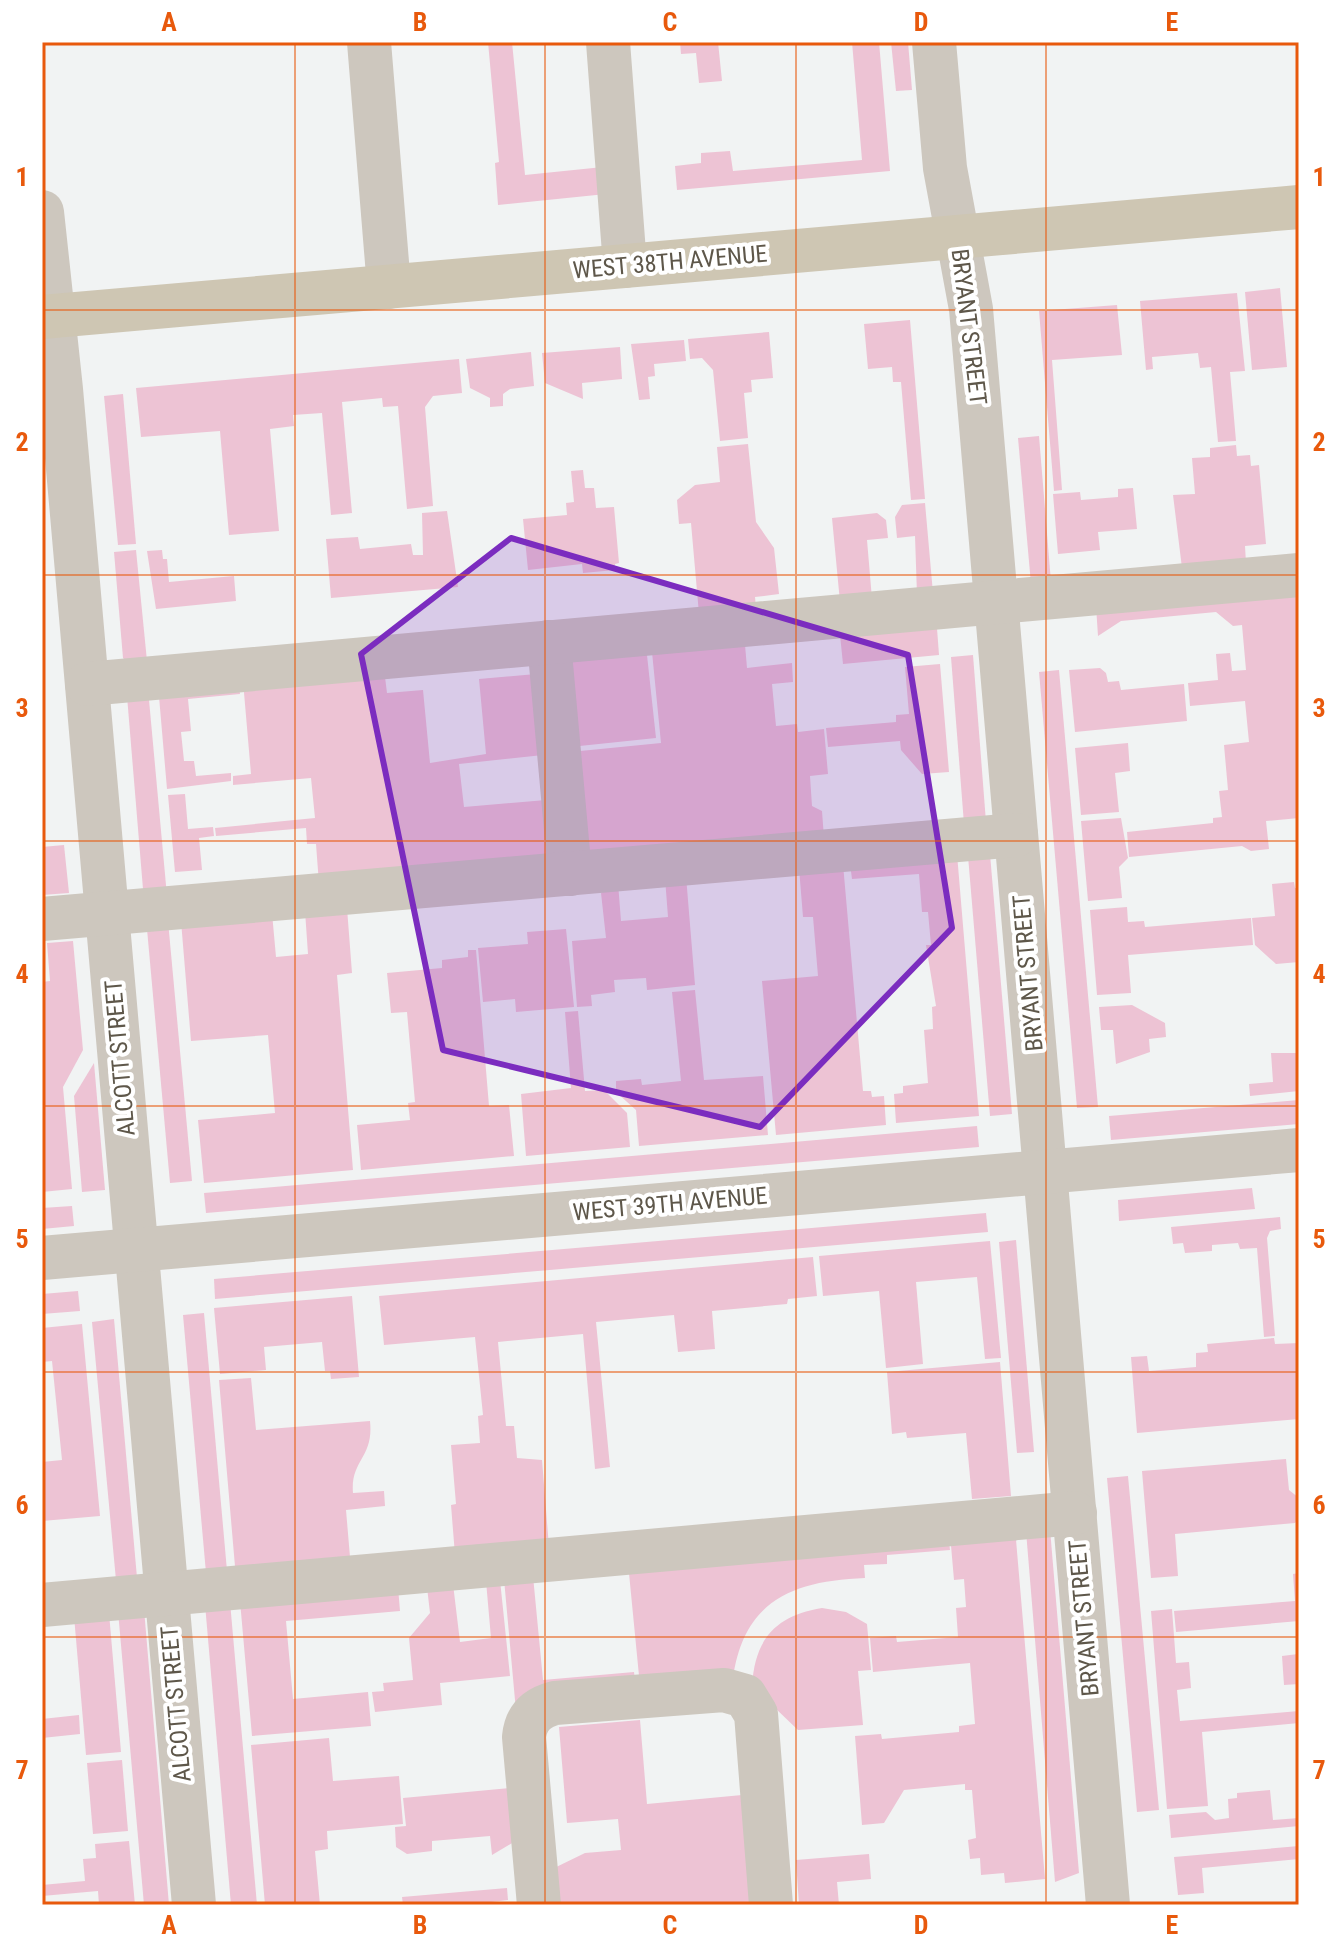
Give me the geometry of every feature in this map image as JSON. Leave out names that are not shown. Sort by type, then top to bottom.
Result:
[{"type":"main road","name":"WEST 38TH AVENUE","points":[[48,317],[1299,207]]},
{"type":"street","points":[[369,42],[389,287]]},
{"type":"street","points":[[608,42],[625,266]]},
{"type":"street","name":"BRYANT STREET","points":[[934,42],[945,168],[971,309],[1108,1905]]},
{"type":"street","name":"ALCOTT STREET","points":[[42,212],[48,317],[87,684],[194,1905]]},
{"type":"street","points":[[87,684],[1299,575]]},
{"type":"street","points":[[549,642],[570,874]]},
{"type":"street","points":[[42,919],[1016,835]]},
{"type":"street","name":"WEST 39TH AVENUE","points":[[42,1258],[1299,1150]]},
{"type":"street","points":[[42,1605],[1075,1513]]},
{"type":"street","points":[[539,1905],[524,1737],[529,1719],[544,1706],[555,1703],[724,1690],[745,1696],[756,1714],[771,1905]]},
{"type":"highlighted area","points":[[511,538],[908,655],[952,928],[760,1127],[443,1050],[361,654]]},
{"type":"shaded area","points":[[488,42],[512,42],[525,175],[603,167],[606,194],[498,205],[495,163],[499,162]]},
{"type":"shaded area","points":[[680,42],[718,42],[722,81],[699,83],[696,53],[681,54]]},
{"type":"shaded area","points":[[852,42],[879,42],[890,171],[677,190],[675,166],[701,163],[701,153],[730,151],[733,171],[862,160]]},
{"type":"shaded area","points":[[891,42],[908,42],[912,90],[896,91]]},
{"type":"shaded area","points":[[1280,288],[1287,367],[1252,370],[1245,292]]},
{"type":"shaded area","points":[[1237,293],[1245,371],[1230,372],[1236,441],[1218,442],[1211,367],[1200,368],[1198,353],[1152,357],[1153,369],[1146,370],[1140,301]]},
{"type":"shaded area","points":[[1117,305],[1122,355],[1052,360],[1062,490],[1054,491],[1039,311]]},
{"type":"shaded area","points":[[910,320],[925,499],[911,500],[901,382],[893,382],[892,367],[868,369],[864,324]]},
{"type":"shaded area","points":[[769,332],[773,378],[751,380],[752,392],[744,393],[748,438],[720,441],[713,370],[702,358],[690,359],[688,339]]},
{"type":"shaded area","points":[[684,340],[686,361],[654,364],[655,376],[648,377],[650,399],[639,400],[631,344]]},
{"type":"shaded area","points":[[620,347],[622,379],[582,383],[583,399],[545,383],[542,353]]},
{"type":"shaded area","points":[[531,352],[534,386],[510,389],[503,394],[503,406],[490,407],[490,398],[470,388],[466,359]]},
{"type":"shaded area","points":[[459,359],[462,393],[433,396],[425,407],[433,506],[407,509],[398,406],[383,407],[382,398],[342,402],[352,513],[331,515],[322,413],[293,415],[294,426],[270,429],[279,531],[229,535],[220,431],[141,437],[136,388]]},
{"type":"shaded area","points":[[123,394],[136,544],[118,545],[104,396]]},
{"type":"shaded area","points":[[1039,436],[1051,582],[1031,584],[1018,438]]},
{"type":"shaded area","points":[[748,444],[756,522],[774,548],[779,594],[755,597],[756,608],[699,614],[691,523],[679,524],[677,500],[695,485],[720,482],[717,447]]},
{"type":"shaded area","points":[[1236,445],[1237,456],[1250,455],[1251,466],[1259,465],[1266,544],[1245,546],[1246,563],[1182,568],[1173,495],[1195,494],[1192,458],[1210,457],[1210,448]]},
{"type":"shaded area","points":[[583,470],[585,488],[594,488],[596,508],[614,507],[619,563],[615,564],[615,570],[583,573],[582,564],[528,570],[523,519],[567,515],[566,503],[574,502],[571,471]]},
{"type":"shaded area","points":[[1133,488],[1137,529],[1098,532],[1100,550],[1058,554],[1053,494],[1080,492],[1081,500],[1118,497],[1118,489]]},
{"type":"shaded area","points":[[925,503],[933,593],[917,595],[915,536],[897,538],[895,517],[902,505]]},
{"type":"shaded area","points":[[447,511],[458,587],[331,598],[326,539],[358,537],[360,549],[411,544],[413,555],[423,555],[422,513]]},
{"type":"shaded area","points":[[877,513],[886,520],[888,538],[867,540],[872,599],[840,602],[832,518]]},
{"type":"shaded area","points":[[136,550],[147,661],[128,663],[123,658],[114,552]]},
{"type":"shaded area","points":[[162,550],[163,559],[167,559],[169,582],[234,576],[236,601],[156,609],[147,551]]},
{"type":"shaded area","points":[[1299,588],[1299,818],[1266,821],[1269,849],[1251,851],[1242,846],[1129,857],[1127,832],[1213,823],[1213,818],[1222,817],[1219,791],[1228,790],[1224,745],[1249,742],[1245,701],[1190,706],[1188,683],[1218,680],[1216,654],[1230,653],[1232,671],[1246,670],[1242,625],[1233,626],[1216,612],[1121,621],[1098,636],[1096,606]]},
{"type":"shaded area","points":[[936,615],[939,655],[843,664],[840,635]]},
{"type":"shaded area","points":[[744,633],[747,668],[792,663],[793,682],[772,684],[776,726],[797,724],[798,732],[824,729],[828,774],[810,776],[812,806],[822,811],[824,838],[581,861],[570,752],[661,743],[651,642]]},
{"type":"shaded area","points":[[646,646],[656,738],[570,747],[572,653]]},
{"type":"shaded area","points":[[973,655],[986,822],[964,824],[951,657]]},
{"type":"shaded area","points":[[940,664],[949,772],[922,774],[901,750],[900,741],[828,747],[826,728],[896,722],[896,715],[909,714],[905,667]]},
{"type":"shaded area","points":[[1100,668],[1106,673],[1108,682],[1119,681],[1121,690],[1184,684],[1187,721],[1075,732],[1069,670]]},
{"type":"shaded area","points":[[384,669],[387,693],[423,690],[430,763],[486,754],[479,679],[536,674],[543,755],[459,764],[464,807],[546,800],[552,863],[319,884],[316,844],[307,844],[306,828],[216,836],[215,828],[315,818],[311,778],[233,785],[233,776],[251,774],[243,681]]},
{"type":"shaded area","points":[[1059,670],[1098,1107],[1077,1108],[1039,672]]},
{"type":"shaded area","points":[[238,678],[240,694],[188,699],[191,731],[181,732],[184,761],[194,761],[196,776],[231,773],[231,781],[167,789],[158,685]]},
{"type":"shaded area","points":[[148,689],[167,896],[143,889],[127,696]]},
{"type":"shaded area","points":[[1128,743],[1130,771],[1115,773],[1119,812],[1081,815],[1075,748]]},
{"type":"shaded area","points":[[185,794],[188,829],[213,827],[214,836],[199,838],[202,870],[175,872],[168,795]]},
{"type":"shaded area","points":[[1121,818],[1128,858],[1119,867],[1122,898],[1088,901],[1081,821]]},
{"type":"shaded area","points":[[64,845],[69,893],[42,895],[42,847]]},
{"type":"shaded area","points":[[957,854],[979,1116],[896,1123],[894,1094],[903,1093],[903,1086],[928,1083],[924,1030],[933,1029],[932,1007],[936,1006],[926,945],[931,945],[928,912],[922,912],[919,874],[852,879],[850,864]]},
{"type":"shaded area","points":[[990,854],[1012,1114],[990,1116],[968,856]]},
{"type":"shaded area","points":[[843,864],[863,1091],[871,1091],[872,1097],[884,1096],[886,1125],[776,1135],[762,981],[818,976],[813,917],[803,917],[799,868]]},
{"type":"shaded area","points":[[686,876],[695,985],[647,990],[646,978],[614,980],[615,992],[591,995],[592,1006],[577,1007],[572,941],[606,938],[601,893],[618,883],[621,921],[668,917],[665,878]]},
{"type":"shaded area","points":[[1294,882],[1295,888],[1299,888],[1299,962],[1276,964],[1255,945],[1252,918],[1275,916],[1272,884]]},
{"type":"shaded area","points":[[1127,907],[1128,922],[1144,921],[1145,927],[1251,918],[1253,945],[1128,955],[1131,993],[1097,995],[1090,910]]},
{"type":"shaded area","points":[[347,908],[352,973],[337,975],[353,1170],[204,1183],[198,1120],[275,1113],[268,1035],[191,1041],[181,921],[272,913],[276,957],[308,954],[305,911]]},
{"type":"shaded area","points":[[168,921],[192,1181],[170,1183],[147,929]]},
{"type":"shaded area","points":[[566,929],[574,1007],[516,1012],[515,999],[483,1002],[478,948],[528,944],[527,932]]},
{"type":"shaded area","points":[[73,941],[83,1050],[63,1087],[72,1189],[42,1192],[42,982],[50,981],[47,943]]},
{"type":"shaded area","points":[[468,950],[476,950],[489,1106],[509,1105],[514,1156],[361,1170],[357,1125],[410,1120],[408,1103],[415,1102],[407,1012],[391,1013],[387,973],[442,968],[442,960],[468,957]]},
{"type":"shaded area","points":[[695,990],[704,1080],[763,1076],[768,1135],[639,1146],[636,1110],[616,1092],[616,1081],[641,1079],[642,1085],[681,1081],[672,992]]},
{"type":"shaded area","points":[[1132,1005],[1165,1023],[1166,1037],[1149,1039],[1150,1052],[1116,1064],[1113,1030],[1101,1030],[1099,1007]]},
{"type":"shaded area","points":[[578,1011],[585,1091],[604,1090],[627,1113],[630,1147],[526,1156],[521,1094],[571,1088],[565,1012]]},
{"type":"shaded area","points":[[1271,1053],[1299,1053],[1299,1091],[1250,1096],[1249,1084],[1273,1082]]},
{"type":"shaded area","points":[[94,1063],[105,1190],[82,1192],[74,1096]]},
{"type":"shaded area","points":[[1299,1100],[1299,1124],[1111,1140],[1109,1116]]},
{"type":"shaded area","points":[[977,1126],[979,1147],[206,1213],[204,1193]]},
{"type":"shaded area","points":[[1252,1188],[1255,1209],[1119,1221],[1118,1200]]},
{"type":"shaded area","points":[[72,1206],[74,1226],[42,1229],[42,1208]]},
{"type":"shaded area","points":[[986,1213],[988,1232],[215,1299],[214,1279]]},
{"type":"shaded area","points":[[1280,1217],[1281,1229],[1270,1231],[1267,1238],[1275,1336],[1264,1337],[1257,1248],[1240,1249],[1238,1243],[1212,1245],[1212,1251],[1185,1253],[1183,1243],[1173,1244],[1171,1227]]},
{"type":"shaded area","points":[[1016,1240],[1034,1452],[1017,1453],[999,1242]]},
{"type":"shaded area","points":[[990,1241],[1001,1358],[985,1359],[977,1277],[916,1282],[923,1364],[886,1368],[879,1291],[823,1296],[819,1256]]},
{"type":"shaded area","points":[[813,1257],[817,1296],[788,1299],[787,1304],[712,1311],[715,1349],[678,1352],[674,1315],[596,1322],[610,1467],[595,1469],[583,1334],[498,1342],[506,1426],[514,1426],[517,1458],[542,1460],[549,1547],[455,1555],[451,1505],[456,1504],[451,1445],[480,1443],[478,1416],[483,1415],[475,1337],[384,1345],[379,1296]]},
{"type":"shaded area","points":[[78,1291],[80,1311],[42,1314],[42,1294]]},
{"type":"shaded area","points":[[352,1296],[359,1377],[331,1379],[330,1371],[325,1371],[322,1342],[264,1347],[266,1370],[220,1374],[214,1308]]},
{"type":"shaded area","points":[[204,1313],[228,1582],[207,1584],[183,1315]]},
{"type":"shaded area","points":[[114,1319],[138,1589],[117,1591],[92,1322]]},
{"type":"shaded area","points":[[82,1324],[100,1516],[42,1521],[42,1462],[62,1460],[52,1361],[42,1362],[42,1328]]},
{"type":"shaded area","points":[[1274,1338],[1275,1344],[1299,1343],[1299,1419],[1137,1433],[1131,1357],[1147,1356],[1149,1371],[1196,1367],[1196,1353],[1208,1352],[1207,1344]]},
{"type":"shaded area","points":[[1000,1362],[1011,1496],[972,1499],[966,1433],[907,1438],[906,1432],[892,1434],[887,1372]]},
{"type":"shaded area","points":[[251,1378],[256,1430],[370,1421],[369,1443],[355,1473],[353,1493],[384,1491],[385,1506],[346,1510],[350,1557],[236,1578],[219,1380]]},
{"type":"shaded area","points":[[1286,1459],[1289,1490],[1299,1498],[1299,1518],[1295,1523],[1175,1534],[1178,1576],[1151,1578],[1142,1471]]},
{"type":"shaded area","points":[[1128,1476],[1159,1810],[1137,1812],[1107,1478]]},
{"type":"shaded area","points":[[1015,1528],[1045,1879],[1005,1883],[1004,1873],[981,1875],[980,1858],[970,1859],[968,1840],[976,1838],[972,1790],[965,1790],[965,1784],[904,1790],[884,1823],[862,1825],[855,1736],[881,1734],[882,1739],[959,1732],[959,1726],[975,1724],[970,1663],[873,1672],[870,1638],[896,1636],[897,1642],[958,1637],[956,1608],[966,1607],[964,1579],[954,1580],[950,1534]]},
{"type":"shaded area","points":[[1050,1529],[1079,1873],[1055,1882],[1026,1531]]},
{"type":"shaded area","points":[[948,1534],[950,1550],[887,1555],[887,1564],[864,1565],[865,1578],[816,1584],[794,1590],[776,1600],[748,1630],[733,1678],[640,1686],[628,1563]]},
{"type":"shaded area","points":[[1299,1573],[1299,1621],[1176,1632],[1174,1611],[1295,1601],[1293,1574]]},
{"type":"shaded area","points":[[533,1576],[543,1680],[634,1672],[636,1690],[517,1722],[504,1579]]},
{"type":"shaded area","points":[[500,1580],[510,1676],[440,1683],[442,1705],[375,1712],[372,1692],[384,1691],[383,1683],[413,1680],[409,1638],[430,1613],[427,1587],[453,1584],[460,1642],[491,1638],[486,1581]]},
{"type":"shaded area","points":[[398,1587],[400,1611],[286,1621],[293,1699],[368,1692],[371,1726],[252,1736],[240,1601]]},
{"type":"shaded area","points":[[230,1602],[257,1905],[231,1905],[205,1604]]},
{"type":"shaded area","points":[[822,1608],[846,1612],[867,1624],[871,1670],[858,1671],[863,1725],[798,1730],[752,1686],[754,1669],[770,1632],[792,1617]]},
{"type":"shaded area","points":[[144,1609],[169,1905],[144,1905],[118,1611]]},
{"type":"shaded area","points":[[1172,1609],[1176,1663],[1189,1662],[1191,1688],[1177,1690],[1180,1721],[1299,1711],[1299,1723],[1202,1732],[1208,1806],[1167,1809],[1151,1611]]},
{"type":"shaded area","points":[[109,1613],[121,1752],[86,1755],[74,1616]]},
{"type":"shaded area","points":[[1299,1625],[1299,1684],[1284,1685],[1282,1656],[1298,1654],[1296,1626]]},
{"type":"shaded area","points":[[79,1715],[80,1734],[42,1738],[42,1719]]},
{"type":"shaded area","points":[[640,1720],[647,1804],[742,1795],[752,1905],[549,1905],[546,1872],[585,1853],[621,1850],[618,1819],[567,1823],[559,1727]]},
{"type":"shaded area","points":[[329,1738],[333,1781],[399,1776],[403,1824],[327,1831],[328,1849],[315,1851],[320,1905],[265,1905],[251,1745]]},
{"type":"shaded area","points":[[122,1760],[128,1831],[93,1834],[87,1763]]},
{"type":"shaded area","points":[[520,1787],[524,1836],[492,1855],[490,1836],[432,1841],[432,1851],[407,1854],[396,1847],[395,1827],[406,1826],[403,1798]]},
{"type":"shaded area","points":[[1270,1790],[1273,1820],[1299,1818],[1299,1826],[1171,1838],[1169,1815],[1206,1812],[1215,1820],[1229,1818],[1228,1799],[1237,1798],[1237,1793]]},
{"type":"shaded area","points":[[129,1841],[135,1905],[99,1905],[98,1891],[42,1896],[42,1885],[85,1881],[83,1859],[96,1858],[95,1844]]},
{"type":"shaded area","points":[[1299,1846],[1299,1859],[1202,1868],[1204,1893],[1178,1895],[1174,1857]]},
{"type":"shaded area","points":[[869,1854],[871,1879],[837,1882],[839,1905],[799,1905],[796,1860]]},
{"type":"shaded area","points":[[507,1888],[508,1900],[465,1905],[403,1905],[402,1897]]}]
